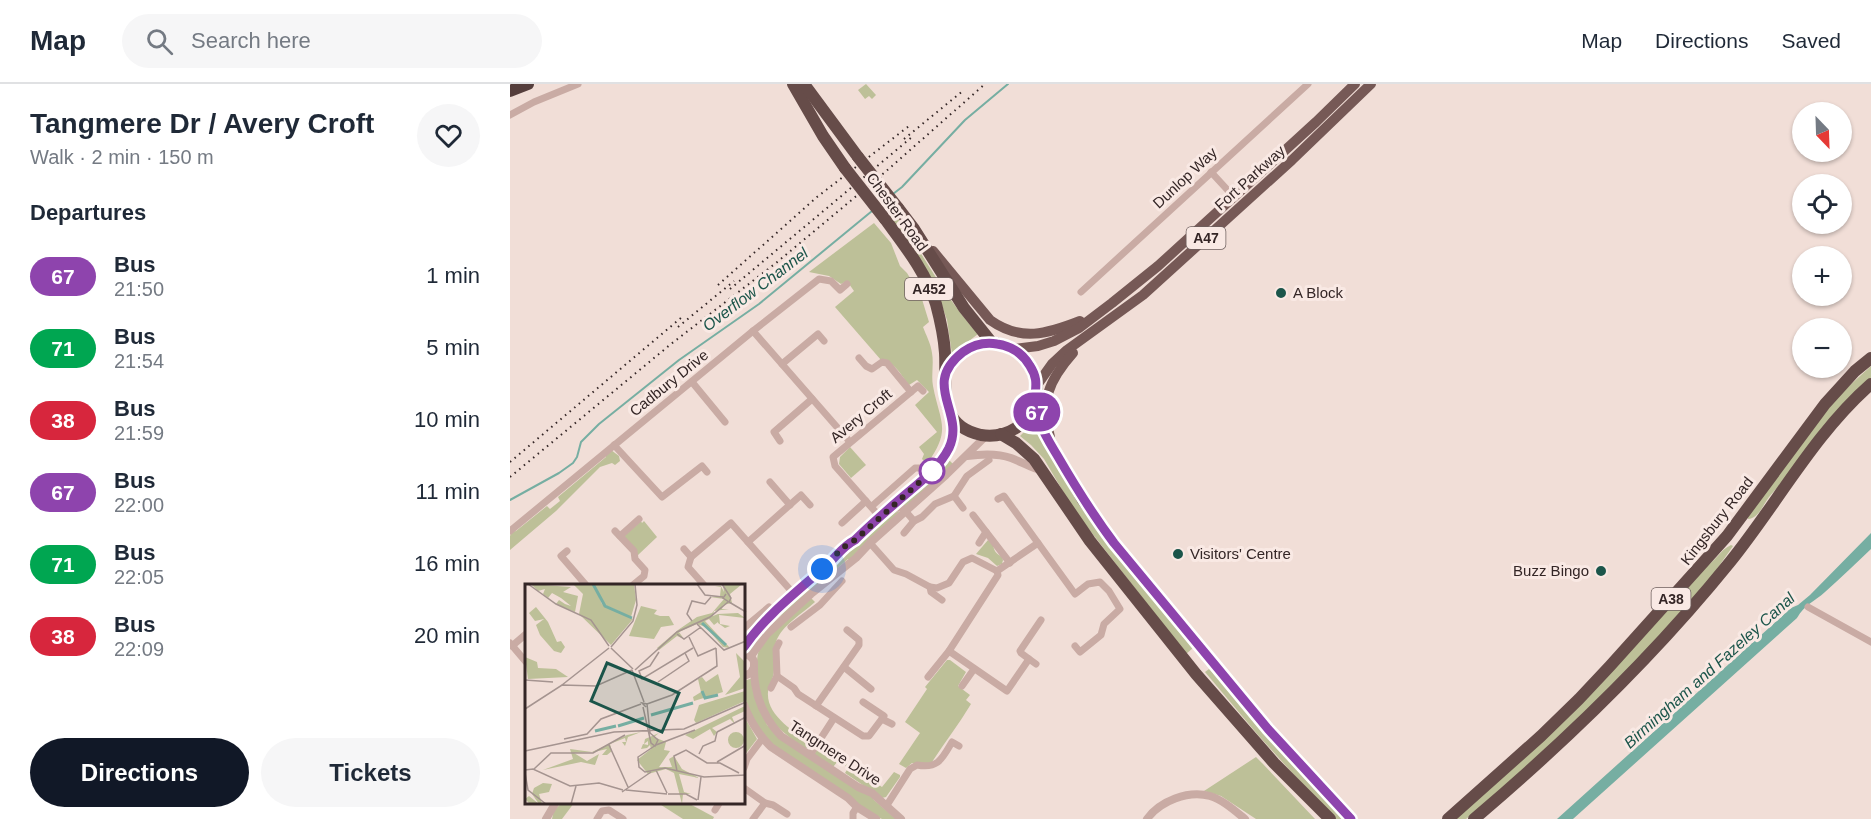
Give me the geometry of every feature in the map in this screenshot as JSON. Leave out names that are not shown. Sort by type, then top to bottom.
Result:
[{"type":"highway","points":[[510,91],[528,84]]},
{"type":"highway","name":"Chester Road","points":[[793,84],[823,136],[908,249],[923,276],[935,303],[945,350],[946,370]]},
{"type":"highway","name":"Chester Road","points":[[804,84],[914,229],[964,308],[992,343]]},
{"type":"highway","points":[[992,343],[1014,349],[1030,365],[1037,385],[1031,412],[1023,422],[1009,432],[992,437],[966,429],[952,416],[946,404],[944,392],[946,370],[957,357],[980,344],[992,343]]},
{"type":"highway","name":"Kingsbury Road","points":[[1448,819],[1579,699],[1707,560],[1825,404],[1855,371],[1871,358]]},
{"type":"highway","name":"A38","points":[[1474,819],[1551,753],[1666,636],[1749,538],[1840,415],[1871,384]]},
{"type":"highway","points":[[1035,401],[1040,424],[1088,507],[1114,543],[1268,729],[1350,816]]},
{"type":"highway","points":[[1001,434],[1026,451],[1043,471],[1090,541],[1196,674],[1274,763],[1330,819]]},
{"type":"highway","points":[[1742,516],[1746,524],[1751,525],[1769,510]]},
{"type":"highway","points":[[1707,560],[1734,537],[1749,538]]},
{"type":"highway","points":[[1168,608],[1200,656],[1201,664],[1196,674]]},
{"type":"main road","name":"Fort Parkway","points":[[1014,349],[1054,341],[1079,328],[1112,303],[1158,266],[1316,122],[1354,84]]},
{"type":"main road","name":"Fort Parkway","points":[[1037,385],[1052,364],[1067,350],[1135,301],[1292,160],[1371,84]]},
{"type":"main road","points":[[914,229],[990,320],[1016,333],[1031,334],[1056,330],[1083,320],[1112,303]]},
{"type":"main road","points":[[1054,449],[1045,412],[1049,386],[1074,352],[1135,301]]},
{"type":"street","points":[[510,115],[534,102],[578,84]]},
{"type":"street","name":"Dunlop Way","points":[[1081,292],[1308,84]]},
{"type":"street","points":[[1211,172],[1234,197]]},
{"type":"street","name":"Cadbury Drive","points":[[510,531],[819,279],[831,281],[840,290],[848,284]]},
{"type":"street","points":[[753,331],[850,442]]},
{"type":"street","points":[[782,364],[818,334],[824,341]]},
{"type":"street","name":"Avery Croft","points":[[859,358],[872,369],[882,362],[887,363],[911,392]]},
{"type":"street","points":[[692,382],[725,422]]},
{"type":"street","name":"Avery Croft","points":[[880,517],[833,462],[833,457],[918,386],[923,391]]},
{"type":"street","points":[[780,441],[774,432],[812,399]]},
{"type":"street","points":[[746,644],[756,630],[833,559],[844,546],[855,540],[928,475],[949,447],[952,416]]},
{"type":"street","points":[[747,655],[811,594],[856,558],[986,436]]},
{"type":"street","points":[[614,445],[662,497],[702,466],[707,472]]},
{"type":"street","points":[[967,456],[1000,455],[1043,471]]},
{"type":"street","points":[[904,533],[914,521],[922,517],[935,504],[954,496],[967,476],[989,460]]},
{"type":"street","points":[[842,523],[915,468],[921,468],[928,475]]},
{"type":"street","points":[[770,482],[790,505]]},
{"type":"street","points":[[748,542],[801,495],[810,505]]},
{"type":"street","points":[[954,496],[963,508]]},
{"type":"street","points":[[998,499],[1004,496],[1075,594],[1088,584],[1100,582],[1109,591],[1120,609],[1104,624],[1101,635],[1080,652],[1075,645]]},
{"type":"street","points":[[880,517],[901,506],[914,521]]},
{"type":"street","points":[[973,515],[991,536],[1008,564]]},
{"type":"street","points":[[634,584],[644,576],[645,570],[635,559],[634,551],[617,533],[639,519]]},
{"type":"street","points":[[703,584],[688,567],[692,557],[731,523],[794,594]]},
{"type":"street","points":[[979,543],[986,532]]},
{"type":"street","points":[[870,543],[894,570],[930,587],[937,588],[949,583],[963,562],[972,558],[997,571]]},
{"type":"street","points":[[997,571],[1038,543]]},
{"type":"street","points":[[684,549],[692,557]]},
{"type":"street","points":[[567,551],[561,556],[585,584]]},
{"type":"street","points":[[928,677],[949,651],[998,575],[997,571]]},
{"type":"street","points":[[791,627],[820,605],[842,581]]},
{"type":"street","points":[[930,587],[932,592],[942,600]]},
{"type":"street","points":[[811,594],[820,605]]},
{"type":"street","points":[[746,626],[769,607],[774,612]]},
{"type":"street","points":[[1808,607],[1871,642]]},
{"type":"street","points":[[949,651],[1007,691],[1032,662],[1020,651],[1041,620]]},
{"type":"street","points":[[816,706],[859,645],[859,640],[847,630]]},
{"type":"street","points":[[525,635],[511,644],[525,661]]},
{"type":"street","points":[[771,688],[777,676],[776,649],[779,643]]},
{"type":"street","name":"Tangmere Drive","points":[[747,655],[754,663],[758,699],[766,718],[781,736],[858,787],[872,793],[901,819]]},
{"type":"street","points":[[844,666],[871,688]]},
{"type":"street","points":[[746,675],[753,669]]},
{"type":"street","points":[[962,686],[974,669]]},
{"type":"street","points":[[777,676],[834,718],[863,736],[869,736],[884,716],[863,702]]},
{"type":"street","name":"Tangmere Drive","points":[[746,711],[762,739],[771,747],[874,818]]},
{"type":"street","points":[[810,755],[834,718]]},
{"type":"street","points":[[882,719],[892,724]]},
{"type":"street","points":[[746,762],[762,739]]},
{"type":"street","points":[[887,806],[910,769],[917,765],[929,767],[936,764],[952,742],[959,746]]},
{"type":"street","points":[[746,789],[765,803],[788,814]]},
{"type":"street","points":[[1147,819],[1172,800],[1190,795],[1211,797],[1229,805],[1245,819]]},
{"type":"street","points":[[753,819],[765,803]]},
{"type":"street","points":[[546,819],[555,804]]},
{"type":"street","points":[[715,810],[719,804]]},
{"type":"street","points":[[853,819],[853,813],[857,807]]},
{"type":"street","points":[[597,819],[602,811],[609,810],[623,819]]},
{"type":"green space","points":[[866,84],[876,95],[872,99],[869,96],[865,99],[858,90]]},
{"type":"green space","points":[[894,213],[955,306],[978,334],[952,354],[947,320],[939,297],[888,217]]},
{"type":"green space","points":[[874,223],[891,243],[900,266],[921,296],[929,322],[923,327],[930,343],[933,386],[941,418],[942,434],[927,464],[922,459],[924,454],[919,447],[937,432],[915,405],[929,392],[917,380],[909,385],[894,366],[881,360],[835,307],[854,291],[847,281],[841,284],[829,276],[809,272]]},
{"type":"green space","points":[[1871,366],[1871,378],[1757,514],[1748,519],[1747,514],[1838,396]]},
{"type":"green space","points":[[1036,420],[1125,563],[1193,648],[1186,654],[1074,510],[1044,459],[1020,436]]},
{"type":"green space","points":[[850,447],[866,465],[851,478],[839,464],[840,457]]},
{"type":"green space","points":[[611,450],[619,456],[620,461],[615,465],[612,463],[600,467],[556,511],[510,550],[512,532],[547,506],[550,509],[560,501],[558,497],[606,457]]},
{"type":"green space","points":[[949,460],[954,465],[907,508],[900,504]]},
{"type":"green space","points":[[899,511],[852,559],[848,559],[776,620],[751,651],[746,649],[764,625],[882,519]]},
{"type":"green space","points":[[641,521],[642,523],[644,521],[657,537],[638,555],[624,536]]},
{"type":"green space","points":[[988,540],[1002,557],[1002,564],[997,566],[988,558],[976,554]]},
{"type":"green space","points":[[1731,545],[1733,546],[1694,599],[1620,678],[1501,792],[1466,819],[1451,819],[1704,568]]},
{"type":"green space","points":[[811,598],[815,602],[787,625],[779,636],[775,645],[774,673],[768,692],[772,709],[777,716],[811,744],[808,748],[804,748],[776,725],[765,709],[759,687],[757,661],[758,653],[767,637]]},
{"type":"green space","points":[[947,660],[966,672],[958,686],[970,695],[966,700],[971,704],[932,762],[912,763],[906,768],[899,764],[920,733],[905,722],[927,689],[925,687]]},
{"type":"green space","points":[[1209,669],[1344,819],[1334,819],[1258,735],[1205,672]]},
{"type":"green space","points":[[753,678],[767,725],[872,797],[896,819],[882,819],[871,814],[777,748],[763,734],[753,718],[746,700],[746,680]]},
{"type":"green space","points":[[746,720],[757,739],[746,753]]},
{"type":"green space","points":[[820,745],[882,787],[894,772],[900,777],[886,797],[882,798],[845,773],[848,768],[838,761],[833,767],[815,755]]},
{"type":"green space","points":[[1256,757],[1315,819],[1256,819],[1221,796],[1204,791]]},
{"type":"green space","points":[[561,804],[573,804],[562,819],[552,819],[554,810]]},
{"type":"green space","points":[[660,804],[690,804],[714,817],[713,819],[683,819]]},
{"type":"water","points":[[1871,533],[1871,549],[1825,592],[1806,606],[1797,618],[1573,819],[1557,819],[1791,608],[1810,595]]},
{"type":"waterway","name":"Overflow Channel","points":[[893,194],[965,120],[1008,84]]},
{"type":"waterway","name":"Overflow Channel","points":[[510,500],[573,463],[581,442],[599,424],[679,360],[759,304],[872,211]]},
{"type":"railway","points":[[510,477],[671,344],[776,263],[884,173],[985,84]]},
{"type":"railway","points":[[904,139],[964,90]]},
{"type":"railway","points":[[718,285],[817,197],[909,126]]},
{"type":"railway","points":[[730,289],[912,137]]},
{"type":"railway","points":[[678,327],[734,281]]},
{"type":"railway","points":[[510,462],[682,317]]},
{"type":"bus line","name":"67","points":[[746,644],[756,630],[833,559],[844,546],[855,540],[932,471],[949,447],[951,437],[952,416],[946,404],[944,392],[946,370],[957,357],[968,349],[980,344],[1004,345],[1021,354],[1030,365],[1037,385],[1035,401],[1040,424],[1083,500],[1114,543],[1268,729],[1351,819]]},
{"type":"place","name":"A Block","points":[[1281,293]]},
{"type":"place","name":"Visitors' Centre","points":[[1178,554]]},
{"type":"place","name":"Buzz Bingo","points":[[1601,571]]},
{"type":"route","points":[[822,569],[844,546],[855,540],[932,471]]},
{"type":"water label","name":"Birmingham and Fazeley Canal","points":[[1709,670]]}]
